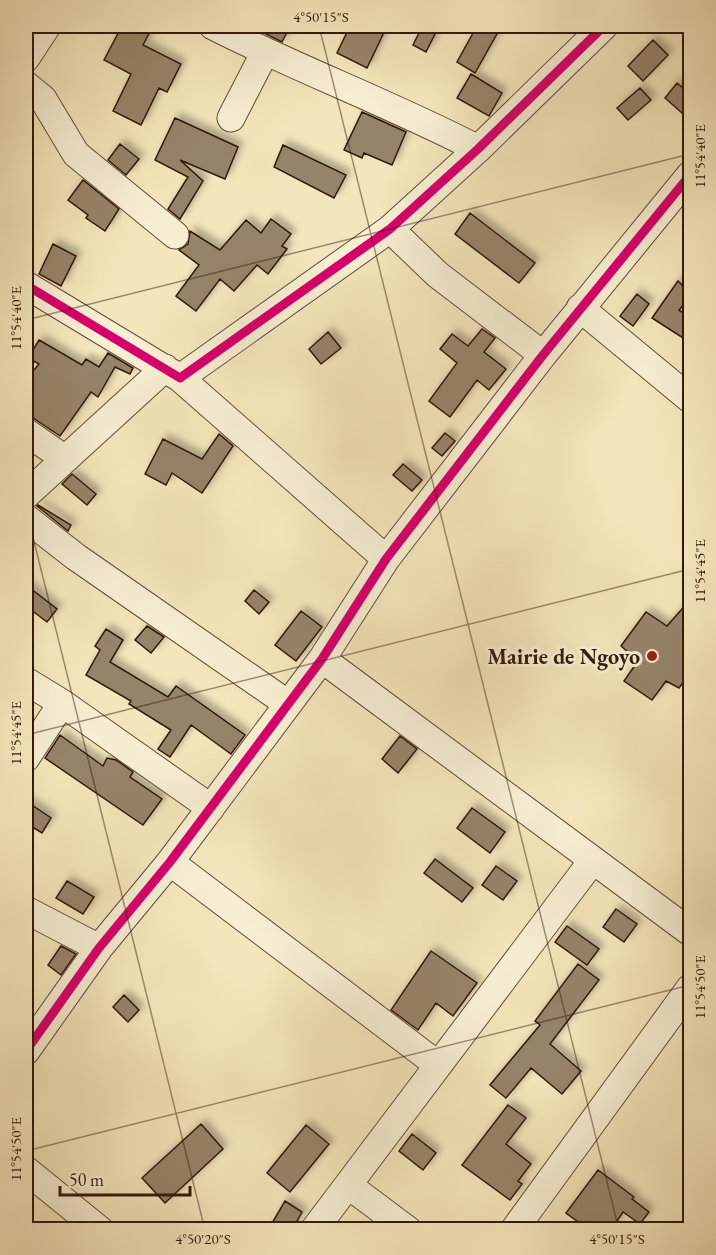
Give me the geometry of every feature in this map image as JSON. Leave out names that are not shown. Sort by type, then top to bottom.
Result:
[{"type":"street","points":[[26,58],[47,26]]},
{"type":"street","points":[[213,26],[265,52],[426,122],[478,148]]},
{"type":"street","points":[[26,495],[65,459],[172,373],[390,228],[478,148],[601,26]]},
{"type":"street","points":[[231,118],[265,52]]},
{"type":"street","points":[[26,85],[43,99],[76,154],[175,235]]},
{"type":"street","points":[[28,1043],[99,948],[170,862],[322,659],[386,559],[580,308],[690,175]]},
{"type":"street","points":[[390,228],[438,275],[543,355]]},
{"type":"street","points":[[26,285],[172,373],[386,559]]},
{"type":"street","points":[[580,308],[690,399]]},
{"type":"street","points":[[26,432],[65,459]]},
{"type":"street","points":[[26,518],[76,557],[288,704]]},
{"type":"street","points":[[322,659],[690,932]]},
{"type":"street","points":[[26,681],[62,703],[211,808]]},
{"type":"street","points":[[26,758],[62,703]]},
{"type":"street","points":[[314,1230],[593,860]]},
{"type":"street","points":[[170,862],[438,1065]]},
{"type":"street","points":[[26,910],[99,948]]},
{"type":"street","points":[[514,1230],[690,988]]},
{"type":"street","points":[[26,1170],[100,1230]]},
{"type":"street","points":[[348,1185],[408,1230]]},
{"type":"building","points":[[122,26],[153,26],[143,45],[181,64],[167,92],[159,88],[141,125],[113,111],[131,74],[104,60]]},
{"type":"building","points":[[267,26],[290,26],[282,42],[264,33]]},
{"type":"building","points":[[350,26],[387,26],[367,68],[337,53]]},
{"type":"building","points":[[477,26],[487,26],[498,32],[475,73],[457,62]]},
{"type":"building","points":[[422,27],[435,34],[426,52],[413,45]]},
{"type":"building","points":[[653,40],[668,55],[643,81],[628,66]]},
{"type":"building","points":[[471,74],[502,93],[489,116],[457,98]]},
{"type":"building","points":[[677,83],[690,94],[690,120],[665,98]]},
{"type":"building","points":[[640,88],[651,100],[628,120],[617,108]]},
{"type":"building","points":[[362,112],[406,132],[392,165],[364,153],[362,158],[344,150]]},
{"type":"building","points":[[175,118],[238,147],[225,179],[180,160],[203,181],[180,219],[168,209],[188,177],[155,160]]},
{"type":"building","points":[[120,144],[139,159],[126,175],[108,160]]},
{"type":"building","points":[[283,145],[346,175],[334,198],[274,167]]},
{"type":"building","points":[[83,180],[119,209],[105,231],[86,218],[88,215],[68,200]]},
{"type":"building","points":[[470,213],[535,263],[519,283],[455,234]]},
{"type":"building","points":[[271,219],[291,234],[282,246],[287,249],[268,274],[257,265],[234,291],[220,279],[196,311],[176,296],[199,265],[179,250],[188,244],[190,231],[220,250],[246,220],[261,233]]},
{"type":"building","points":[[53,244],[76,256],[61,286],[39,274]]},
{"type":"building","points":[[690,272],[690,297],[679,310],[690,318],[690,327],[683,338],[652,318],[678,281],[682,285]]},
{"type":"building","points":[[637,294],[649,304],[633,326],[620,316]]},
{"type":"building","points":[[482,329],[495,338],[484,352],[506,369],[489,390],[477,380],[450,417],[429,401],[457,363],[440,349],[452,334],[468,346]]},
{"type":"building","points":[[328,332],[341,348],[321,364],[309,349]]},
{"type":"building","points":[[39,340],[82,365],[86,359],[99,367],[108,353],[133,368],[130,374],[115,367],[98,397],[91,392],[60,436],[26,413],[26,380],[39,364],[28,358]]},
{"type":"building","points":[[445,433],[455,441],[442,456],[432,448]]},
{"type":"building","points":[[219,434],[233,446],[202,493],[172,473],[166,485],[145,474],[163,439],[202,459]]},
{"type":"building","points":[[403,464],[422,480],[412,491],[393,475]]},
{"type":"building","points":[[72,474],[96,494],[87,505],[62,484]]},
{"type":"building","points":[[37,506],[71,525],[68,531]]},
{"type":"building","points":[[26,585],[57,609],[47,622],[26,606]]},
{"type":"building","points":[[254,590],[269,602],[259,614],[245,601]]},
{"type":"building","points":[[682,609],[690,615],[690,673],[679,688],[666,681],[652,700],[624,681],[638,661],[621,646],[646,612],[667,626]]},
{"type":"building","points":[[301,611],[322,627],[296,661],[275,645]]},
{"type":"building","points":[[147,626],[164,637],[151,653],[135,640]]},
{"type":"building","points":[[106,629],[123,640],[110,662],[168,697],[176,686],[245,735],[231,754],[191,725],[170,757],[158,749],[171,730],[129,704],[131,701],[86,675],[100,650],[95,646]]},
{"type":"building","points":[[60,735],[103,766],[107,758],[116,760],[133,772],[130,777],[162,799],[143,825],[45,758]]},
{"type":"building","points":[[400,736],[417,749],[398,773],[382,759]]},
{"type":"building","points":[[26,801],[51,818],[42,833],[26,823]]},
{"type":"building","points":[[472,808],[505,832],[490,853],[457,828]]},
{"type":"building","points":[[435,859],[473,888],[462,902],[424,873]]},
{"type":"building","points":[[496,866],[517,881],[503,900],[482,885]]},
{"type":"building","points":[[67,881],[94,897],[83,914],[56,898]]},
{"type":"building","points":[[616,909],[637,924],[624,942],[603,927]]},
{"type":"building","points":[[567,926],[599,949],[587,965],[555,942]]},
{"type":"building","points":[[61,946],[76,954],[61,975],[48,965]]},
{"type":"building","points":[[431,951],[477,983],[453,1016],[436,1003],[418,1030],[391,1010]]},
{"type":"building","points":[[578,964],[599,980],[550,1044],[581,1071],[562,1094],[531,1068],[506,1098],[490,1085],[540,1025],[535,1021]]},
{"type":"building","points":[[124,995],[139,1010],[128,1022],[113,1007]]},
{"type":"building","points":[[508,1105],[526,1118],[506,1144],[531,1164],[518,1181],[522,1184],[510,1200],[462,1165]]},
{"type":"building","points":[[201,1124],[223,1149],[165,1203],[142,1178]]},
{"type":"building","points":[[306,1125],[329,1144],[290,1192],[267,1173]]},
{"type":"building","points":[[412,1134],[436,1153],[423,1170],[399,1151]]},
{"type":"building","points":[[598,1170],[634,1197],[632,1199],[649,1212],[640,1224],[623,1212],[611,1230],[589,1230],[566,1213]]},
{"type":"building","points":[[285,1201],[302,1212],[292,1230],[268,1230]]},
{"type":"cycle path","points":[[26,285],[180,378],[390,229],[478,149],[604,26]]},
{"type":"cycle path","points":[[26,1051],[99,948],[170,862],[322,659],[386,559],[543,355],[690,175]]},
{"type":"place","name":"Mairie de Ngoyo","points":[[652,656]]}]
